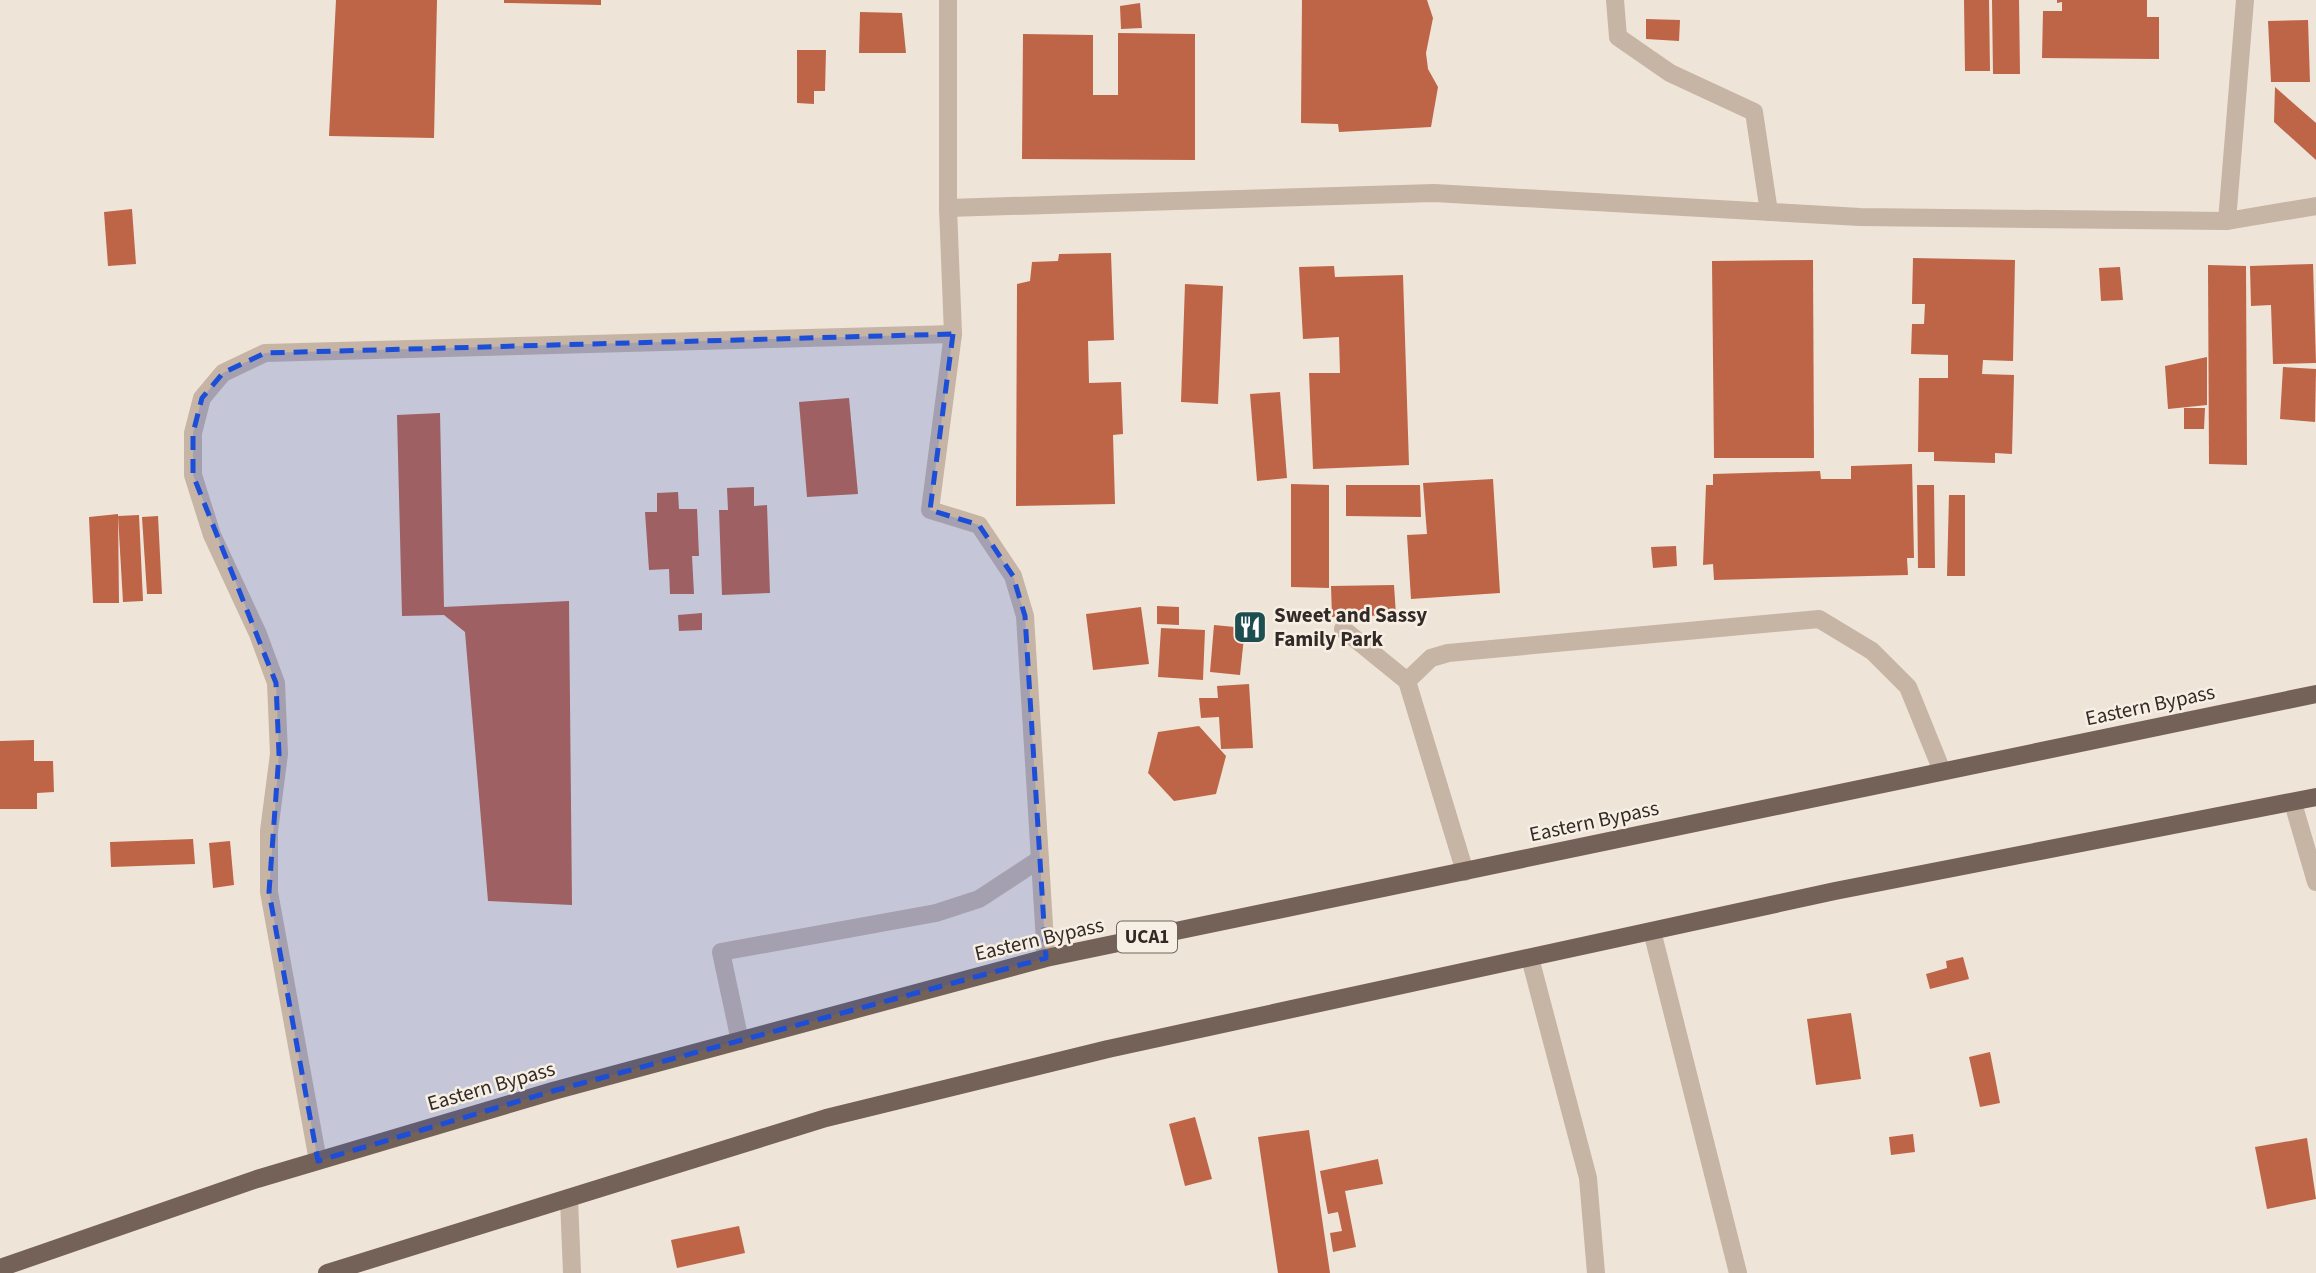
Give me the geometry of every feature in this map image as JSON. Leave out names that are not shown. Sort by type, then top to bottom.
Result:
[{"type":"main road","name":"Eastern Bypass","points":[[0,1268],[318,1161],[553,1091],[1046,958],[2316,694]]},
{"type":"main road","points":[[327,1273],[827,1118],[1108,1049],[1835,891],[2316,797]]},
{"type":"street","points":[[948,0],[948,208],[953,334],[930,510],[979,525],[1013,576],[1025,616],[1046,958]]},
{"type":"street","points":[[1615,0],[1618,37],[1670,73],[1754,112],[1769,212]]},
{"type":"street","points":[[2227,220],[2245,0]]},
{"type":"street","points":[[948,208],[1434,193],[1860,217],[2227,220],[2316,206]]},
{"type":"street","points":[[318,1161],[268,892],[269,831],[279,754],[276,683],[258,634],[212,535],[193,475],[192,433],[202,398],[223,373],[265,353],[953,334]]},
{"type":"street","points":[[1407,681],[1431,658],[1448,653],[1819,620],[1872,650],[1908,687],[1942,771]]},
{"type":"street","points":[[1342,629],[1407,681],[1465,872]]},
{"type":"street","points":[[2293,803],[2316,882]]},
{"type":"street","points":[[740,1041],[722,952],[936,914],[979,899],[1040,859]]},
{"type":"street","points":[[1652,931],[1738,1273]]},
{"type":"street","points":[[1530,958],[1588,1178],[1596,1273]]},
{"type":"street","points":[[569,1199],[572,1273]]},
{"type":"highlighted area","points":[[953,334],[930,510],[979,525],[1013,576],[1025,616],[1046,958],[553,1091],[318,1161],[269,892],[279,754],[276,683],[193,475],[193,433],[202,398],[223,373],[265,353]]},
{"type":"building","points":[[336,0],[437,0],[434,138],[329,136]]},
{"type":"building","points":[[504,0],[601,0],[601,5],[504,3]]},
{"type":"building","points":[[1302,0],[1427,0],[1433,18],[1426,53],[1428,69],[1438,87],[1431,127],[1339,132],[1338,124],[1301,123]]},
{"type":"building","points":[[1964,0],[1989,0],[1990,71],[1965,71]]},
{"type":"building","points":[[1992,0],[2019,0],[2020,74],[1993,74]]},
{"type":"building","points":[[2057,0],[2147,0],[2147,17],[2159,17],[2159,59],[2042,58],[2043,11],[2062,11],[2062,2],[2057,3]]},
{"type":"building","points":[[1140,3],[1142,28],[1121,29],[1120,6]]},
{"type":"building","points":[[860,12],[902,13],[906,53],[859,53]]},
{"type":"building","points":[[1646,19],[1680,20],[1679,41],[1646,39]]},
{"type":"building","points":[[2308,20],[2310,82],[2271,82],[2268,21]]},
{"type":"building","points":[[1118,33],[1195,34],[1195,160],[1022,159],[1023,34],[1093,35],[1093,95],[1118,95]]},
{"type":"building","points":[[797,50],[826,50],[825,91],[814,91],[814,104],[797,103]]},
{"type":"building","points":[[2275,87],[2316,123],[2316,160],[2274,122]]},
{"type":"building","points":[[132,209],[136,264],[108,266],[104,212]]},
{"type":"building","points":[[1111,253],[1114,340],[1088,341],[1089,383],[1121,382],[1123,434],[1113,435],[1115,504],[1016,506],[1017,284],[1030,281],[1032,262],[1058,261],[1059,254]]},
{"type":"building","points":[[1913,258],[2015,260],[2013,361],[1983,360],[1982,374],[2014,375],[2012,454],[1995,453],[1995,463],[1934,461],[1934,452],[1918,452],[1919,378],[1948,378],[1948,355],[1911,354],[1912,324],[1924,324],[1925,304],[1912,304]]},
{"type":"building","points":[[1813,260],[1814,458],[1714,458],[1712,261]]},
{"type":"building","points":[[2313,264],[2316,363],[2273,364],[2271,305],[2251,306],[2250,266]]},
{"type":"building","points":[[2208,265],[2246,266],[2247,465],[2209,464]]},
{"type":"building","points":[[1334,266],[1335,277],[1403,275],[1409,465],[1313,469],[1309,373],[1340,373],[1339,337],[1303,339],[1299,267]]},
{"type":"building","points":[[2120,267],[2123,300],[2101,301],[2099,268]]},
{"type":"building","points":[[1185,284],[1223,286],[1218,404],[1181,402]]},
{"type":"building","points":[[2207,357],[2207,405],[2168,409],[2165,366]]},
{"type":"building","points":[[2283,367],[2316,369],[2315,422],[2280,419]]},
{"type":"building","points":[[1280,392],[1287,478],[1257,481],[1250,394]]},
{"type":"building","points":[[849,398],[858,494],[807,497],[799,402]]},
{"type":"building","points":[[2184,408],[2205,408],[2204,429],[2184,429]]},
{"type":"building","points":[[440,413],[444,607],[569,601],[572,905],[488,901],[465,632],[444,615],[402,616],[397,415]]},
{"type":"building","points":[[1912,464],[1914,558],[1907,558],[1908,575],[1714,580],[1713,564],[1703,565],[1706,485],[1713,485],[1713,474],[1820,471],[1821,479],[1851,479],[1851,466]]},
{"type":"building","points":[[1493,479],[1500,593],[1411,599],[1407,535],[1427,534],[1423,483]]},
{"type":"building","points":[[1291,484],[1329,485],[1329,588],[1291,587]]},
{"type":"building","points":[[1346,485],[1420,485],[1421,517],[1346,516]]},
{"type":"building","points":[[1917,485],[1934,485],[1935,568],[1918,568]]},
{"type":"building","points":[[754,487],[754,506],[767,505],[770,593],[722,595],[719,510],[728,510],[727,488]]},
{"type":"building","points":[[678,492],[679,509],[697,509],[699,556],[692,556],[694,594],[670,594],[669,569],[649,570],[645,512],[657,512],[657,493]]},
{"type":"building","points":[[1949,495],[1965,495],[1965,576],[1947,576]]},
{"type":"building","points":[[118,514],[119,603],[93,603],[89,517]]},
{"type":"building","points":[[139,515],[143,601],[123,602],[118,516]]},
{"type":"building","points":[[158,516],[162,594],[147,594],[142,517]]},
{"type":"building","points":[[1676,546],[1677,566],[1653,568],[1651,547]]},
{"type":"building","points":[[1394,585],[1396,615],[1332,617],[1331,586]]},
{"type":"building","points":[[1157,606],[1179,607],[1179,625],[1157,624]]},
{"type":"building","points":[[1141,607],[1149,664],[1093,670],[1086,614]]},
{"type":"building","points":[[702,613],[702,630],[679,631],[678,615]]},
{"type":"building","points":[[1214,625],[1245,628],[1240,675],[1210,672]]},
{"type":"building","points":[[1161,628],[1205,630],[1203,680],[1158,677]]},
{"type":"building","points":[[1249,684],[1253,748],[1221,749],[1219,717],[1201,718],[1199,698],[1218,698],[1217,686]]},
{"type":"building","points":[[1199,726],[1226,756],[1216,794],[1174,801],[1148,773],[1158,732]]},
{"type":"building","points":[[34,740],[34,761],[53,761],[54,792],[37,793],[37,809],[0,809],[0,741]]},
{"type":"building","points":[[193,839],[195,864],[111,867],[110,842]]},
{"type":"building","points":[[230,841],[234,885],[213,888],[209,843]]},
{"type":"building","points":[[1963,957],[1969,979],[1930,989],[1926,974],[1947,968],[1946,961]]},
{"type":"building","points":[[1851,1013],[1861,1079],[1816,1085],[1807,1019]]},
{"type":"building","points":[[1990,1052],[2000,1103],[1980,1107],[1969,1057]]},
{"type":"building","points":[[1195,1117],[1212,1179],[1185,1186],[1169,1124]]},
{"type":"building","points":[[1309,1130],[1330,1273],[1278,1273],[1258,1137]]},
{"type":"building","points":[[1913,1134],[1915,1152],[1891,1155],[1889,1137]]},
{"type":"building","points":[[2307,1138],[2316,1199],[2267,1209],[2255,1147]]},
{"type":"building","points":[[1378,1159],[1383,1184],[1345,1191],[1356,1247],[1333,1252],[1330,1233],[1342,1231],[1338,1212],[1328,1214],[1320,1171]]},
{"type":"building","points":[[739,1226],[745,1253],[677,1268],[671,1240]]},
{"type":"place","name":"Sweet and Sassy Family Park","points":[[1250,627]]}]
